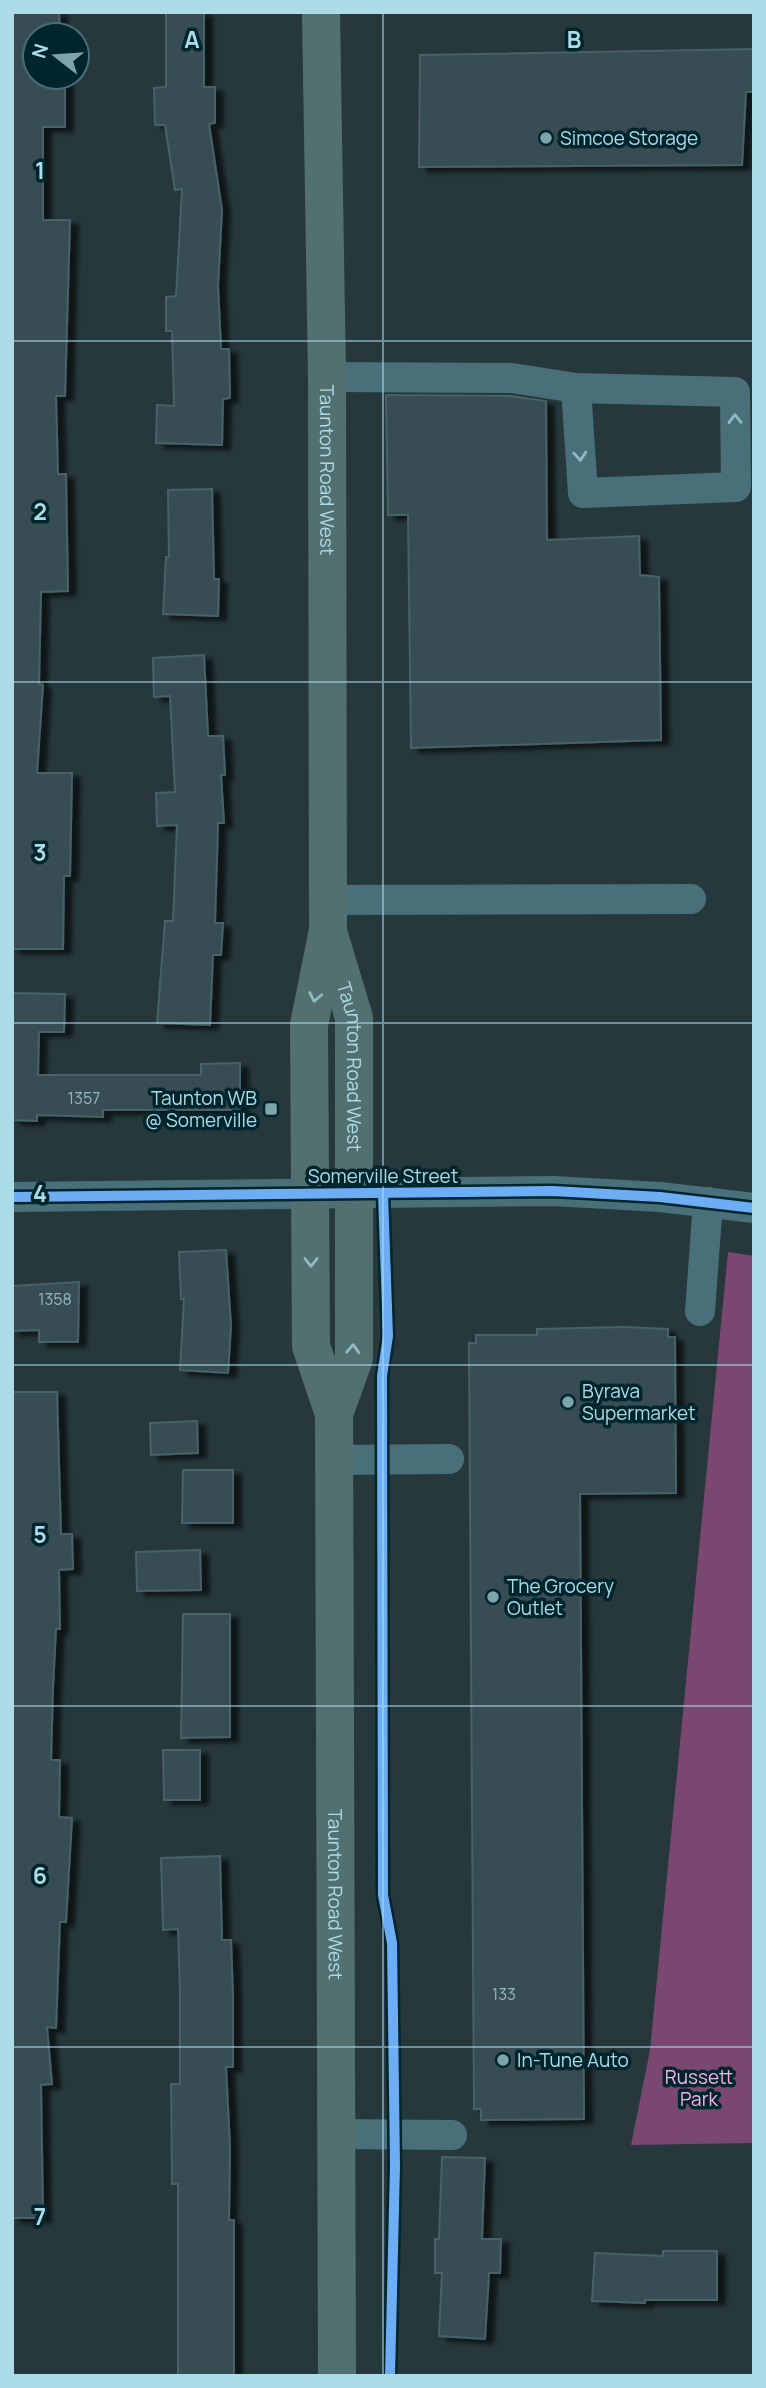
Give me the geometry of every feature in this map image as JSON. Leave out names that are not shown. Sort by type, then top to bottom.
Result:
[{"type":"main road","name":"Taunton Road West","points":[[321,12],[327,377],[328,915],[309,1025],[311,1346],[334,1414],[337,2376]]},
{"type":"main road","name":"Taunton Road West","points":[[328,915],[354,1018],[354,1357],[334,1414]]},
{"type":"street","points":[[327,377],[512,378],[576,388],[735,392],[736,487],[583,493],[576,388]]},
{"type":"street","points":[[328,915],[691,899]]},
{"type":"street","name":"Somerville Street","points":[[12,1197],[553,1191],[708,1202],[754,1208]]},
{"type":"street","points":[[700,1311],[708,1202]]},
{"type":"street","points":[[335,1460],[449,1459]]},
{"type":"street","points":[[336,2134],[452,2135]]},
{"type":"green space","name":"Russett Park","points":[[728,1252],[754,1256],[754,2143],[631,2145],[650,2050]]},
{"type":"building","points":[[12,12],[59,12],[59,21],[21,21],[21,91],[65,91],[65,127],[43,127],[43,220],[70,220],[65,396],[56,396],[58,474],[66,474],[68,591],[41,592],[39,684],[43,685],[37,773],[72,773],[70,876],[64,876],[63,949],[12,949]]},
{"type":"building","points":[[166,12],[204,12],[204,87],[215,87],[215,123],[209,124],[222,210],[218,285],[221,349],[229,349],[230,398],[223,399],[222,445],[156,443],[157,405],[174,406],[172,331],[166,331],[166,297],[176,296],[182,189],[175,190],[165,125],[155,125],[154,88],[166,87]]},
{"type":"building","points":[[754,49],[754,92],[746,92],[742,165],[419,167],[420,55]]},
{"type":"building","points":[[386,395],[511,396],[546,401],[547,540],[639,536],[640,575],[659,577],[661,740],[411,748],[408,515],[388,515]]},
{"type":"building","points":[[212,489],[214,579],[219,579],[218,616],[163,614],[166,557],[169,557],[168,490]]},
{"type":"building","points":[[204,655],[208,736],[223,736],[225,775],[221,775],[224,823],[218,823],[215,923],[223,923],[221,955],[213,955],[210,1025],[157,1023],[165,921],[173,921],[177,825],[157,826],[156,793],[175,792],[170,696],[154,697],[153,658]]},
{"type":"building","points":[[12,993],[65,994],[64,1032],[39,1032],[38,1075],[201,1075],[201,1064],[240,1063],[240,1110],[103,1110],[103,1117],[37,1115],[37,1121],[12,1120]]},
{"type":"building","points":[[226,1250],[231,1326],[228,1373],[180,1370],[184,1299],[181,1299],[179,1252]]},
{"type":"building","points":[[79,1282],[78,1342],[39,1342],[39,1330],[12,1331],[12,1286]]},
{"type":"building","points":[[537,1329],[668,1329],[668,1337],[675,1337],[676,1493],[580,1494],[584,2119],[481,2120],[481,2109],[474,2109],[469,1343],[476,1343],[476,1335],[537,1335]]},
{"type":"building","points":[[12,1392],[57,1392],[61,1534],[72,1534],[73,1569],[59,1570],[60,1629],[56,1629],[53,1687],[51,1760],[60,1760],[59,1817],[72,1818],[66,1922],[60,1922],[56,2028],[47,2027],[52,2084],[41,2085],[43,2218],[12,2218]]},
{"type":"building","points":[[197,1421],[198,1453],[151,1455],[150,1423]]},
{"type":"building","points":[[183,1470],[233,1470],[233,1523],[182,1523]]},
{"type":"building","points":[[200,1550],[201,1590],[137,1591],[136,1552]]},
{"type":"building","points":[[183,1614],[230,1614],[230,1737],[181,1738]]},
{"type":"building","points":[[163,1750],[200,1750],[200,1800],[164,1800]]},
{"type":"building","points":[[220,1856],[222,1940],[231,1940],[233,1997],[233,2067],[226,2067],[230,2147],[229,2220],[234,2220],[234,2376],[178,2376],[178,2184],[172,2184],[171,2084],[180,2084],[178,1929],[163,1930],[161,1858]]},
{"type":"building","points":[[442,2157],[485,2158],[482,2239],[501,2239],[500,2273],[489,2273],[485,2339],[439,2336],[442,2273],[435,2273],[435,2239],[439,2239]]},
{"type":"building","points":[[663,2251],[717,2251],[717,2300],[645,2300],[645,2303],[592,2301],[595,2253],[663,2256]]},
{"type":"cycle path","points":[[12,1197],[553,1191],[660,1197],[754,1208]]},
{"type":"cycle path","points":[[383,1194],[388,1336],[382,1376],[383,1895],[392,1943],[395,2165],[390,2376]]},
{"type":"place","name":"Simcoe Storage","points":[[546,138]]},
{"type":"place","name":"Taunton WB @ Somerville","points":[[271,1109]]},
{"type":"place","name":"Byrava Supermarket","points":[[568,1402]]},
{"type":"place","name":"The Grocery Outlet","points":[[493,1597]]},
{"type":"place","name":"In-Tune Auto","points":[[503,2060]]}]
